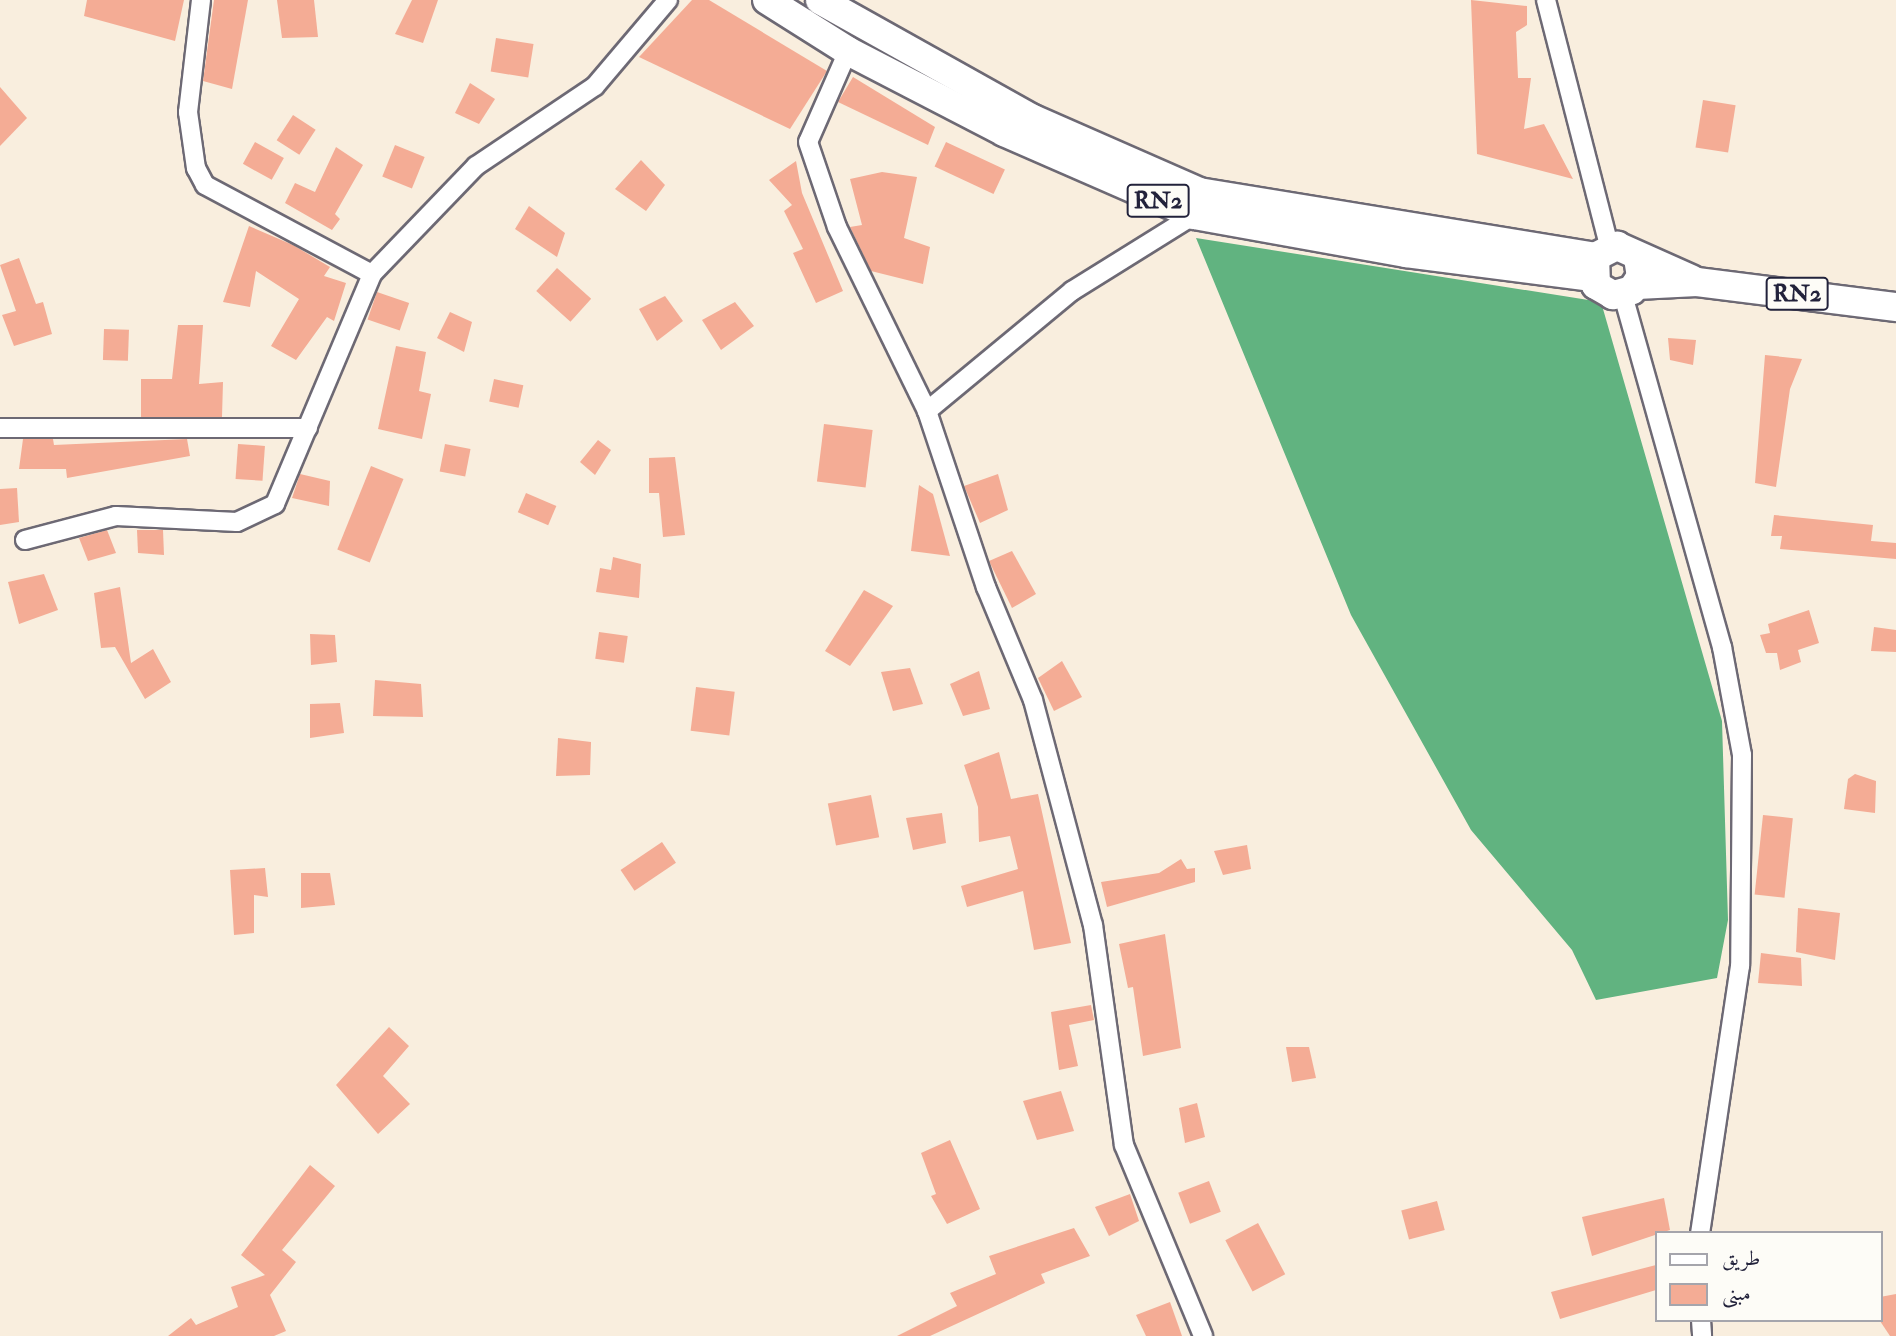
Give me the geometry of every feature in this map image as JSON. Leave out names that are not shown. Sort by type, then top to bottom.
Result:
[{"type":"highway","name":"RN2","points":[[767,0],[848,51],[1017,138],[1194,215],[1406,253],[1599,260],[1625,247],[1632,279]]},
{"type":"highway","name":"RN2","points":[[820,0],[1033,119],[1199,191],[1599,260]]},
{"type":"highway","name":"RN2","points":[[1599,260],[1603,292],[1632,279],[1697,282],[1896,307]]},
{"type":"street","points":[[201,0],[188,112],[196,168],[205,185],[372,274]]},
{"type":"street","points":[[25,540],[116,516],[194,524],[252,517],[275,504],[372,274],[476,166],[596,86],[668,0]]},
{"type":"street","points":[[1546,0],[1599,260]]},
{"type":"street","points":[[848,51],[808,142],[837,227],[927,411],[990,598],[1034,700],[1074,844],[1102,976],[1124,1145],[1203,1336]]},
{"type":"street","points":[[927,411],[1072,291],[1194,215]]},
{"type":"street","points":[[1632,279],[1721,648],[1742,755],[1740,966],[1700,1231]]},
{"type":"street","points":[[0,428],[308,428]]},
{"type":"green space","points":[[1196,238],[1601,302],[1722,721],[1728,920],[1717,978],[1596,1000],[1572,950],[1471,830],[1351,615]]},
{"type":"building","points":[[87,0],[184,0],[175,41],[84,16]]},
{"type":"building","points":[[214,0],[248,0],[232,89],[203,81]]},
{"type":"building","points":[[277,0],[314,0],[318,37],[282,38]]},
{"type":"building","points":[[412,0],[438,0],[423,43],[395,34]]},
{"type":"building","points":[[692,0],[709,0],[827,71],[790,129],[639,57]]},
{"type":"building","points":[[1471,0],[1527,6],[1527,25],[1516,32],[1518,78],[1531,78],[1524,129],[1544,124],[1573,179],[1477,154]]},
{"type":"building","points":[[496,38],[534,44],[528,78],[491,72]]},
{"type":"building","points":[[853,77],[935,127],[928,145],[838,102]]},
{"type":"building","points":[[470,83],[495,99],[479,124],[455,113]]},
{"type":"building","points":[[0,87],[27,118],[0,146]]},
{"type":"building","points":[[1703,100],[1736,105],[1728,153],[1695,147]]},
{"type":"building","points":[[293,115],[316,130],[299,155],[277,140]]},
{"type":"building","points":[[255,142],[284,158],[272,180],[243,164]]},
{"type":"building","points":[[946,142],[1005,169],[993,194],[935,166]]},
{"type":"building","points":[[395,145],[425,157],[412,189],[382,177]]},
{"type":"building","points":[[336,147],[363,165],[335,214],[340,219],[332,230],[285,203],[295,183],[315,192]]},
{"type":"building","points":[[641,160],[665,185],[646,211],[615,189]]},
{"type":"building","points":[[796,161],[802,193],[843,291],[816,303],[793,253],[803,249],[784,211],[792,205],[769,180]]},
{"type":"building","points":[[882,172],[917,177],[904,238],[930,247],[923,284],[871,271],[850,227],[862,225],[850,179]]},
{"type":"building","points":[[529,206],[565,233],[557,257],[515,229]]},
{"type":"building","points":[[249,226],[293,245],[330,267],[324,276],[346,283],[334,321],[327,317],[296,360],[271,346],[299,299],[256,271],[250,307],[223,302]]},
{"type":"building","points":[[19,258],[36,304],[43,302],[52,334],[14,346],[2,315],[16,311],[0,265]]},
{"type":"building","points":[[557,268],[591,299],[570,322],[536,291]]},
{"type":"building","points":[[377,292],[409,303],[400,330],[368,319]]},
{"type":"building","points":[[665,296],[683,321],[657,341],[639,309]]},
{"type":"building","points":[[735,302],[754,326],[721,350],[702,320]]},
{"type":"building","points":[[450,312],[472,322],[464,352],[437,338]]},
{"type":"building","points":[[178,325],[203,325],[199,384],[223,382],[222,417],[141,417],[141,379],[172,379]]},
{"type":"building","points":[[104,329],[129,330],[128,361],[103,360]]},
{"type":"building","points":[[1668,338],[1696,340],[1693,365],[1670,360]]},
{"type":"building","points":[[396,346],[426,352],[419,391],[431,394],[422,439],[378,429]]},
{"type":"building","points":[[1765,355],[1802,359],[1790,389],[1776,487],[1755,483]]},
{"type":"building","points":[[494,379],[523,385],[519,408],[489,401]]},
{"type":"building","points":[[824,424],[873,430],[866,488],[817,482]]},
{"type":"building","points":[[23,439],[53,439],[54,445],[187,439],[190,456],[67,478],[66,469],[19,469]]},
{"type":"building","points":[[598,440],[611,450],[595,475],[580,462]]},
{"type":"building","points":[[238,444],[265,446],[262,481],[236,479]]},
{"type":"building","points":[[445,444],[471,449],[465,476],[440,471]]},
{"type":"building","points":[[675,457],[685,535],[663,537],[659,493],[649,493],[649,458]]},
{"type":"building","points":[[371,466],[403,479],[370,563],[337,549]]},
{"type":"building","points":[[300,474],[330,481],[329,506],[292,498]]},
{"type":"building","points":[[998,474],[1008,510],[980,523],[964,486]]},
{"type":"building","points":[[919,485],[933,494],[950,556],[911,551]]},
{"type":"building","points":[[17,488],[19,522],[0,525],[0,489]]},
{"type":"building","points":[[526,493],[556,506],[548,525],[518,512]]},
{"type":"building","points":[[1774,515],[1873,525],[1871,541],[1896,543],[1896,559],[1780,549],[1782,536],[1771,536]]},
{"type":"building","points":[[107,530],[116,553],[88,561],[79,538]]},
{"type":"building","points":[[137,530],[163,530],[164,555],[138,553]]},
{"type":"building","points":[[1012,551],[1036,594],[1012,608],[989,561]]},
{"type":"building","points":[[613,557],[641,564],[639,598],[596,592],[600,568],[611,570]]},
{"type":"building","points":[[44,574],[58,610],[19,624],[8,582]]},
{"type":"building","points":[[120,587],[131,663],[153,649],[171,682],[145,699],[115,647],[101,648],[94,593]]},
{"type":"building","points":[[864,590],[893,606],[850,666],[825,651]]},
{"type":"building","points":[[1809,610],[1819,643],[1798,650],[1801,662],[1780,670],[1777,653],[1766,653],[1760,635],[1770,633],[1768,624]]},
{"type":"building","points":[[1874,627],[1896,630],[1896,652],[1871,651]]},
{"type":"building","points":[[599,632],[628,636],[624,663],[595,659]]},
{"type":"building","points":[[310,634],[335,635],[337,662],[311,665]]},
{"type":"building","points":[[1062,661],[1082,697],[1054,711],[1038,678]]},
{"type":"building","points":[[910,668],[923,704],[893,711],[881,672]]},
{"type":"building","points":[[979,671],[990,709],[963,716],[950,684]]},
{"type":"building","points":[[375,680],[421,684],[423,717],[373,716]]},
{"type":"building","points":[[696,687],[735,692],[729,735],[691,731]]},
{"type":"building","points":[[340,703],[344,733],[310,738],[310,704]]},
{"type":"building","points":[[558,738],[591,742],[590,775],[556,776]]},
{"type":"building","points":[[999,752],[1011,799],[1038,794],[1071,943],[1034,950],[1023,891],[967,907],[961,886],[1018,869],[1010,836],[979,842],[978,807],[964,765]]},
{"type":"building","points":[[1855,774],[1876,781],[1875,813],[1844,809],[1848,779]]},
{"type":"building","points":[[871,795],[879,837],[836,846],[828,803]]},
{"type":"building","points":[[942,813],[946,843],[913,850],[906,818]]},
{"type":"building","points":[[1763,815],[1793,818],[1784,898],[1755,895]]},
{"type":"building","points":[[662,842],[676,863],[635,891],[621,870]]},
{"type":"building","points":[[1247,845],[1251,869],[1223,875],[1214,851]]},
{"type":"building","points":[[1181,859],[1187,869],[1195,868],[1195,882],[1107,907],[1101,882],[1159,873]]},
{"type":"building","points":[[265,868],[268,897],[254,895],[254,933],[234,935],[230,870]]},
{"type":"building","points":[[301,873],[330,873],[335,905],[301,908]]},
{"type":"building","points":[[1798,908],[1840,913],[1835,960],[1796,952]]},
{"type":"building","points":[[1165,934],[1181,1048],[1143,1056],[1133,987],[1128,988],[1119,944]]},
{"type":"building","points":[[1761,953],[1801,958],[1802,986],[1758,983]]},
{"type":"building","points":[[1091,1005],[1094,1020],[1069,1025],[1078,1066],[1059,1070],[1051,1012]]},
{"type":"building","points":[[389,1027],[409,1046],[383,1076],[410,1104],[378,1134],[336,1085]]},
{"type":"building","points":[[1286,1047],[1309,1047],[1316,1078],[1292,1082]]},
{"type":"building","points":[[1061,1091],[1074,1131],[1037,1140],[1023,1101]]},
{"type":"building","points":[[1197,1103],[1205,1137],[1185,1143],[1179,1108]]},
{"type":"building","points":[[950,1140],[980,1209],[947,1224],[931,1196],[936,1194],[921,1153]]},
{"type":"building","points":[[310,1165],[335,1186],[282,1250],[296,1262],[270,1295],[286,1331],[274,1336],[168,1336],[191,1318],[196,1325],[238,1307],[231,1287],[265,1275],[241,1255]]},
{"type":"building","points":[[1209,1181],[1221,1212],[1190,1224],[1178,1193]]},
{"type":"building","points":[[1130,1194],[1139,1221],[1109,1236],[1095,1207]]},
{"type":"building","points":[[1664,1198],[1670,1230],[1654,1231],[1654,1235],[1592,1256],[1582,1217]]},
{"type":"building","points":[[1437,1201],[1445,1230],[1409,1240],[1401,1211]]},
{"type":"building","points":[[1258,1223],[1285,1274],[1253,1292],[1225,1240]]},
{"type":"building","points":[[1074,1228],[1090,1256],[1041,1274],[1045,1283],[930,1336],[897,1336],[957,1306],[950,1293],[996,1274],[989,1256]]},
{"type":"building","points":[[1654,1266],[1654,1291],[1560,1319],[1551,1292]]},
{"type":"building","points":[[1896,1294],[1896,1336],[1890,1336],[1881,1322],[1882,1297]]},
{"type":"building","points":[[1170,1302],[1182,1336],[1146,1336],[1136,1315]]}]
